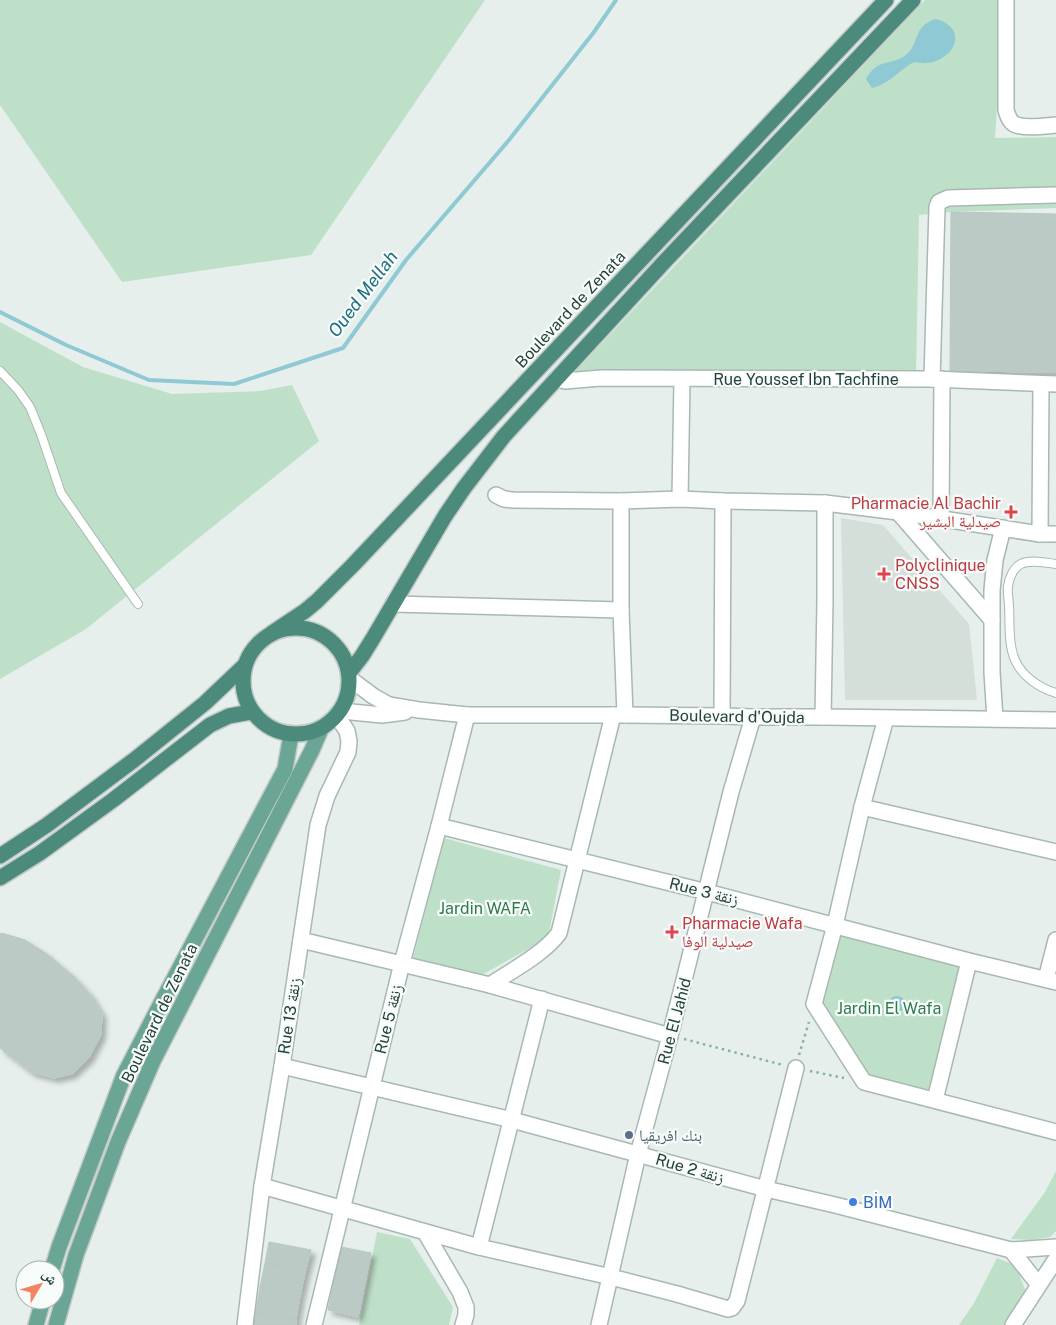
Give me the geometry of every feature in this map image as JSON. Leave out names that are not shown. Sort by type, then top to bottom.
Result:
[{"type":"highway","name":"Boulevard de Zenata","points":[[272,633],[317,601],[353,565],[886,0]]},
{"type":"highway","points":[[349,676],[445,516],[504,436],[666,260],[913,0]]},
{"type":"highway","points":[[288,628],[304,628],[320,633],[334,643],[344,657],[349,676],[349,690],[346,701],[339,713],[320,729],[306,734],[291,735],[276,731],[262,723],[251,712],[244,697],[242,682],[244,666],[254,646],[272,633],[288,628]]},
{"type":"highway","points":[[0,856],[47,825],[134,760],[205,703],[244,666]]},
{"type":"highway","points":[[0,878],[40,853],[113,800],[210,725],[228,716],[251,712]]},
{"type":"main road","name":"Boulevard de Zenata","points":[[56,1325],[76,1255],[118,1142],[153,1061],[312,750],[320,729]]},
{"type":"main road","name":"Boulevard de Zenata","points":[[55,1260],[124,1075],[285,769],[291,735]]},
{"type":"main road","points":[[36,1325],[40,1310]]},
{"type":"street","points":[[1006,0],[1006,110],[1009,119],[1014,124],[1022,126],[1056,125]]},
{"type":"street","points":[[941,519],[937,207],[939,202],[948,198],[1056,195]]},
{"type":"street","name":"Rue Youssef Ibn Tachfine","points":[[556,379],[565,381],[601,378],[938,379],[1048,384]]},
{"type":"street","points":[[680,499],[682,379]]},
{"type":"street","points":[[1040,534],[1048,384]]},
{"type":"street","points":[[496,495],[504,499],[513,500],[621,501],[680,499],[824,503],[898,512],[1040,534],[1056,534]]},
{"type":"street","points":[[490,985],[542,949],[558,933],[619,715],[621,501]]},
{"type":"street","points":[[722,716],[723,501]]},
{"type":"street","points":[[823,717],[824,503]]},
{"type":"street","points":[[898,512],[992,620]]},
{"type":"street","points":[[995,720],[992,672],[992,590],[994,560],[1003,528]]},
{"type":"street","points":[[393,604],[621,610]]},
{"type":"street","name":"Boulevard d'Oujda","points":[[349,676],[380,701],[389,705],[419,710],[467,714],[1056,720]]},
{"type":"street","name":"Boulevard d'Oujda","points":[[339,713],[382,715],[419,710]]},
{"type":"street","name":"Rue 13 زنقة","points":[[245,1325],[262,1186],[318,825],[327,796],[348,752],[349,741],[347,731],[339,713]]},
{"type":"street","name":"Rue 5 زنقة","points":[[314,1325],[402,963],[467,714]]},
{"type":"street","name":"Rue El Jahid","points":[[599,1325],[638,1154],[707,892],[731,792],[753,718]]},
{"type":"street","points":[[886,718],[862,806],[835,925],[814,1004],[864,1082],[1056,1132]]},
{"type":"street","points":[[862,806],[1056,852]]},
{"type":"street","name":"Rue 3 زنقة","points":[[439,826],[578,859],[969,961],[1051,980]]},
{"type":"street","points":[[301,940],[490,985],[670,1036]]},
{"type":"street","points":[[1051,980],[1056,940]]},
{"type":"street","points":[[935,1100],[969,961]]},
{"type":"street","points":[[479,1247],[542,999]]},
{"type":"street","name":"Rue 2 زنقة","points":[[282,1066],[512,1120],[766,1189],[1011,1250],[1056,1247]]},
{"type":"street","points":[[262,1186],[479,1247],[611,1277],[677,1294],[728,1310],[737,1301],[796,1068]]},
{"type":"street","points":[[425,1232],[460,1292],[466,1307],[463,1325]]},
{"type":"street","points":[[1011,1250],[1039,1285]]},
{"type":"street","points":[[1013,1325],[1056,1259]]},
{"type":"lane","points":[[0,370],[30,407],[61,493],[138,604]]},
{"type":"lane","points":[[1056,564],[1030,562],[1021,564],[1011,575],[1008,587],[1012,650],[1015,660],[1022,671],[1038,686],[1056,693]]},
{"type":"path","points":[[796,1068],[814,1004]]},
{"type":"path","points":[[670,1036],[796,1068],[864,1082]]},
{"type":"shaded area","name":"Polyclinique CNSS","points":[[841,518],[883,525],[969,624],[977,700],[845,700]]},
{"type":"green space","points":[[0,0],[485,0],[311,255],[122,282],[0,105]]},
{"type":"green space","points":[[925,0],[1004,0],[995,138],[1056,137],[1056,208],[919,215],[916,379],[572,375]]},
{"type":"green space","points":[[0,322],[83,367],[172,394],[260,391],[292,385],[319,441],[86,629],[0,679]]},
{"type":"green space","name":"Jardin WAFA","points":[[444,838],[561,870],[548,938],[478,977],[412,962]]},
{"type":"green space","name":"Jardin El Wafa","points":[[835,925],[969,961],[935,1100],[854,1073],[807,1007]]},
{"type":"green space","points":[[1056,1171],[1056,1231],[1050,1237],[1030,1240],[1011,1239],[1045,1192]]},
{"type":"green space","points":[[377,1232],[410,1239],[453,1307],[449,1325],[359,1325]]},
{"type":"green space","points":[[997,1258],[1012,1264],[1019,1274],[1026,1292],[1004,1325],[959,1325],[974,1303]]},
{"type":"water","points":[[935,19],[943,21],[953,30],[955,41],[949,53],[933,62],[912,63],[888,81],[872,88],[866,79],[870,72],[880,65],[906,55],[923,26]]},
{"type":"water","points":[[897,996],[903,998],[905,1004],[903,1010],[897,1012],[891,1010],[889,1004],[891,998]]},
{"type":"building","points":[[951,212],[1056,214],[1056,372],[950,371]]},
{"type":"building","points":[[0,934],[25,940],[47,954],[73,976],[90,994],[102,1014],[101,1035],[89,1058],[72,1074],[54,1078],[31,1072],[0,1048]]},
{"type":"building","points":[[269,1242],[311,1250],[305,1273],[265,1263]]},
{"type":"building","points":[[341,1247],[371,1253],[358,1317],[328,1310]]},
{"type":"building","points":[[265,1263],[305,1273],[300,1296],[260,1287]]},
{"type":"building","points":[[260,1287],[300,1296],[296,1319],[256,1312]]},
{"type":"building","points":[[256,1312],[296,1319],[296,1325],[254,1325]]},
{"type":"waterway","name":"Oued Mellah","points":[[0,312],[66,345],[149,380],[234,384],[343,348],[406,260],[509,140],[594,32],[616,0]]},
{"type":"place","name":"Pharmacie Al Bachir صيدلية البشير","points":[[1011,512]]},
{"type":"place","name":"Polyclinique CNSS","points":[[884,574]]},
{"type":"place","name":"Pharmacie Wafa صيدلية الوفا","points":[[672,932]]},
{"type":"place","name":"بنك افريقيا","points":[[629,1135]]},
{"type":"place","name":"BİM","points":[[853,1202]]}]
